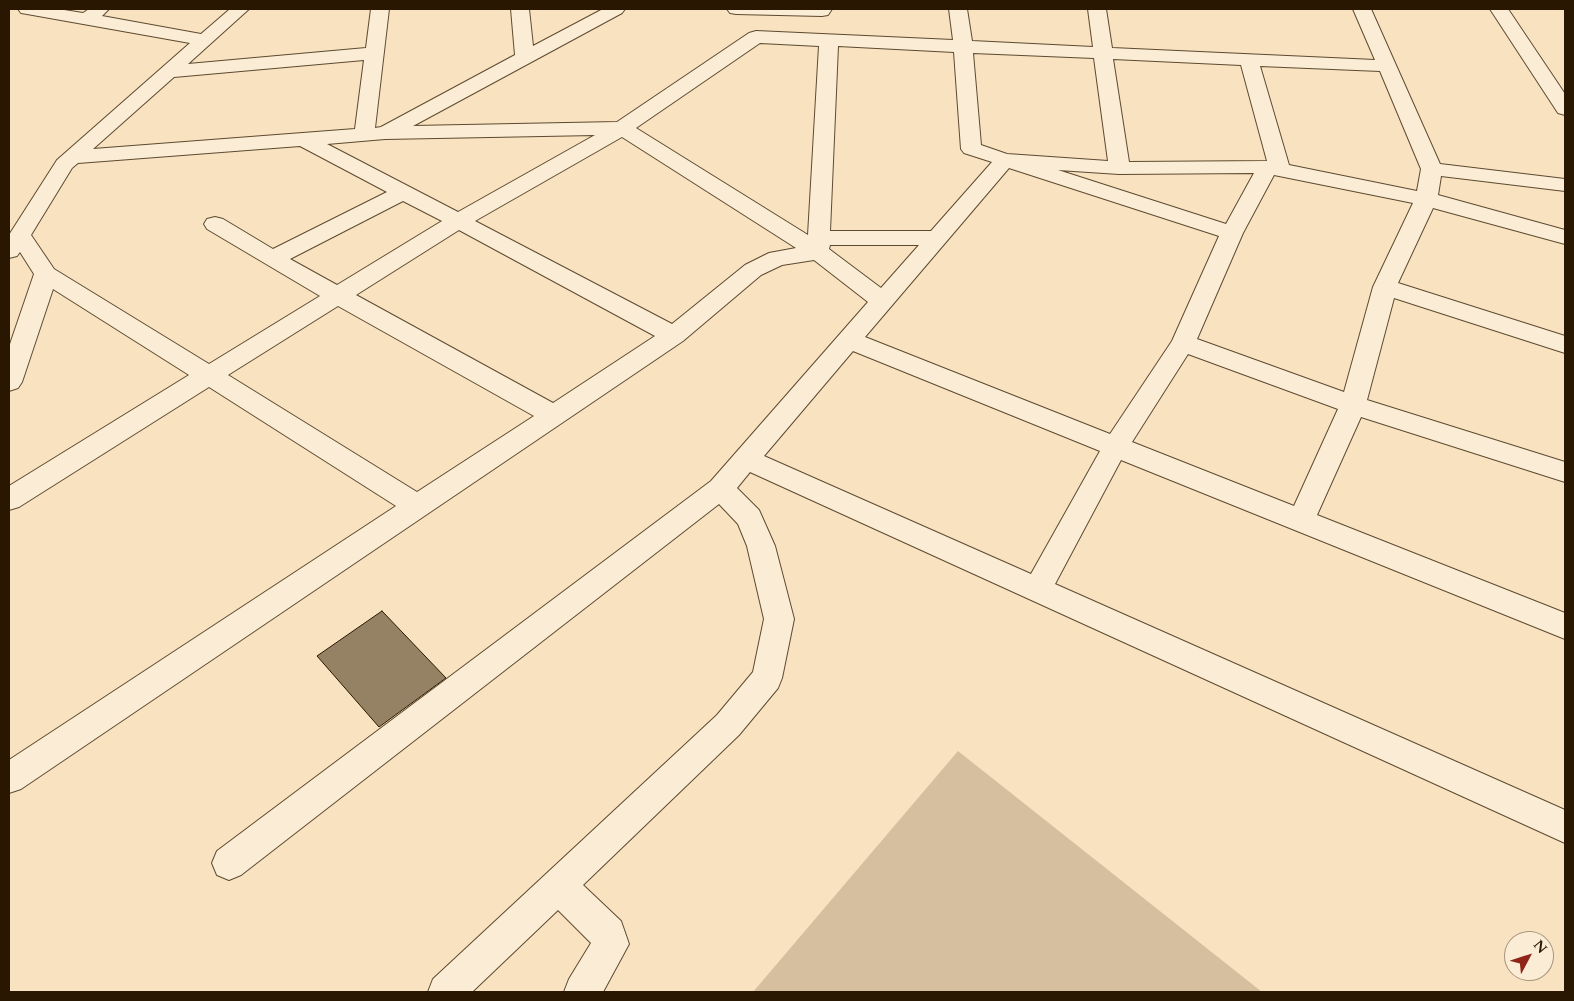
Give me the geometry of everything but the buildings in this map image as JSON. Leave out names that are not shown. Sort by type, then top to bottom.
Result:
[{"type":"street","points":[[27,9],[93,14],[204,40]]},
{"type":"street","points":[[240,9],[64,164],[17,232],[46,274],[416,505]]},
{"type":"street","points":[[364,134],[380,9]]},
{"type":"street","points":[[520,9],[525,57]]},
{"type":"street","points":[[385,133],[616,9]]},
{"type":"street","points":[[736,9],[822,11],[823,9]]},
{"type":"street","points":[[744,9],[756,37]]},
{"type":"street","points":[[958,9],[971,149],[1232,233]]},
{"type":"street","points":[[1097,9],[1118,168]]},
{"type":"street","points":[[1301,521],[1353,405],[1384,287],[1426,199],[1432,169],[1362,9]]},
{"type":"street","points":[[1499,9],[1565,109]]},
{"type":"street","points":[[9,499],[458,221],[622,128],[756,37],[1387,66]]},
{"type":"street","points":[[819,245],[829,41]]},
{"type":"street","points":[[168,72],[374,53]]},
{"type":"street","points":[[1037,590],[1115,446],[1183,343],[1232,233],[1274,168],[1249,60]]},
{"type":"street","points":[[72,157],[364,134],[622,128],[819,245],[882,301]]},
{"type":"street","points":[[303,139],[674,335]]},
{"type":"street","points":[[1005,160],[1118,168],[1274,168],[1426,199],[1565,237]]},
{"type":"street","points":[[229,863],[721,488],[1005,160]]},
{"type":"street","points":[[1432,169],[1565,186]]},
{"type":"street","points":[[272,259],[404,192]]},
{"type":"street","points":[[215,224],[272,259],[552,414]]},
{"type":"street","points":[[9,778],[552,414],[674,335],[753,270],[777,258],[819,245],[938,238]]},
{"type":"street","points":[[9,382],[46,274]]},
{"type":"street","points":[[1384,287],[1565,345]]},
{"type":"street","points":[[849,340],[1565,626]]},
{"type":"street","points":[[1183,343],[1353,405],[1565,472]]},
{"type":"street","points":[[746,459],[1565,827]]},
{"type":"street","points":[[446,992],[728,725],[767,678],[779,620],[770,579],[749,518],[721,488]]},
{"type":"street","points":[[558,885],[608,934],[611,944],[582,992]]},
{"type":"shaded area","points":[[958,751],[1262,992],[753,992]]}]
